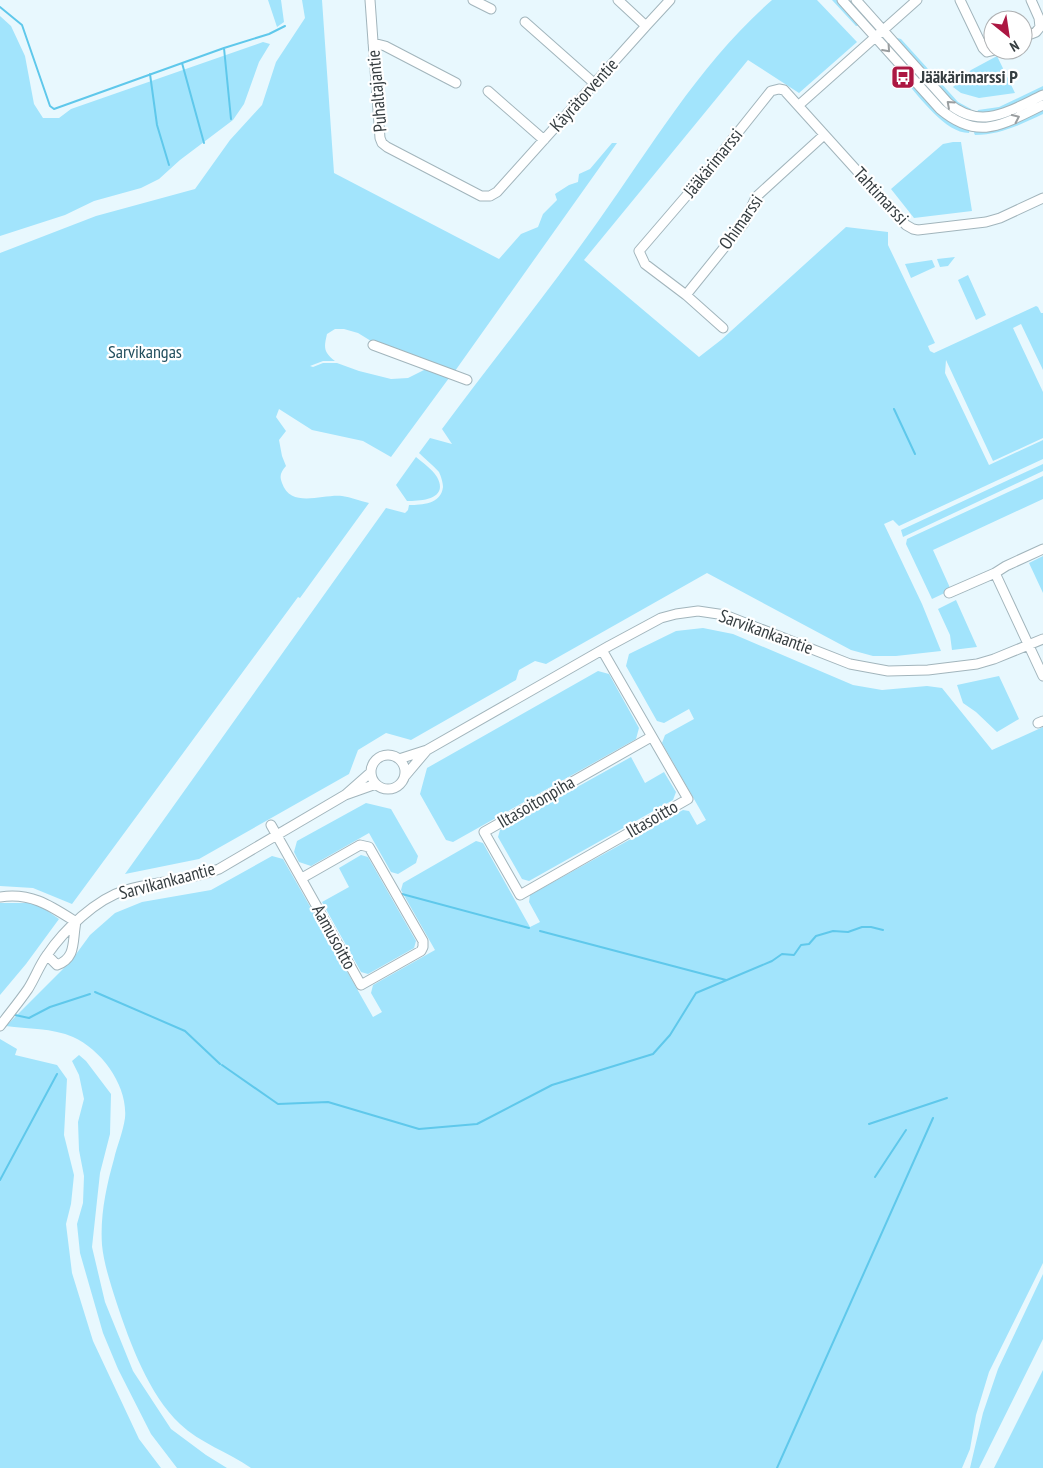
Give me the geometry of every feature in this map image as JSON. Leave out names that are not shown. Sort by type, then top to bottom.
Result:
[{"type":"street","name":"Puhaltajantie","points":[[370,0],[380,138],[382,143],[481,196],[490,196],[497,192]]},
{"type":"street","points":[[474,0],[491,9]]},
{"type":"street","points":[[618,0],[646,26]]},
{"type":"street","name":"Käyrätorventie","points":[[497,192],[670,0]]},
{"type":"street","points":[[842,0],[940,109],[964,125],[982,128],[994,127],[1043,105]]},
{"type":"street","points":[[856,0],[948,103],[961,113],[974,117],[993,116],[1043,95]]},
{"type":"street","points":[[799,105],[917,0]]},
{"type":"street","points":[[960,0],[983,49]]},
{"type":"street","points":[[1031,0],[1039,18],[1040,27],[1033,33]]},
{"type":"street","points":[[525,22],[594,84]]},
{"type":"street","points":[[373,43],[385,46],[456,83]]},
{"type":"street","name":"Jääkärimarssi","points":[[723,328],[686,295],[645,264],[639,251],[700,180],[771,91],[784,90],[799,105]]},
{"type":"street","points":[[488,91],[544,140]]},
{"type":"street","name":"Tahtimarssi","points":[[799,105],[906,225],[913,229],[993,220],[1043,198]]},
{"type":"street","name":"Ohimarssi","points":[[686,295],[744,223],[756,197],[824,135]]},
{"type":"street","points":[[373,345],[467,380]]},
{"type":"street","points":[[949,593],[1043,549]]},
{"type":"street","points":[[995,573],[1043,676]]},
{"type":"street","name":"Sarvikankaantie","points":[[0,1026],[29,987],[47,955],[76,922],[106,898],[126,890],[200,876],[219,869],[344,795],[371,772],[372,765],[381,756],[387,755],[399,759],[427,750],[661,618],[698,611],[718,613],[850,664],[888,671],[928,670],[977,664],[1029,646],[1043,639]]},
{"type":"street","name":"Iltasoitto","points":[[520,895],[688,799],[602,650]]},
{"type":"street","name":"Iltasoitonpiha","points":[[520,895],[484,832],[651,737]]},
{"type":"street","name":"Sarvikankaantie","points":[[344,795],[376,784],[381,788],[392,788],[402,782],[404,776],[427,750]]},
{"type":"street","points":[[399,759],[404,766],[404,776]]},
{"type":"street","points":[[371,772],[376,784]]},
{"type":"street","name":"Aamusoitto","points":[[271,825],[361,985],[421,951],[423,941],[369,846],[360,845],[302,878]]},
{"type":"street","points":[[0,897],[14,894],[31,897],[76,922],[70,956],[64,962],[57,965],[47,955]]},
{"type":"green space","points":[[268,0],[281,0],[284,22],[277,27]]},
{"type":"green space","name":"Sarvikangas","points":[[302,0],[322,0],[334,173],[499,259],[521,234],[538,227],[543,214],[557,200],[555,194],[569,185],[578,182],[579,174],[590,169],[612,143],[617,143],[455,371],[371,341],[358,333],[344,329],[335,329],[327,334],[325,349],[328,355],[335,361],[323,361],[310,366],[313,367],[323,363],[337,363],[391,379],[408,378],[426,369],[449,378],[391,457],[363,441],[312,430],[279,409],[276,417],[286,431],[279,440],[286,466],[281,478],[286,491],[292,496],[300,498],[342,496],[369,503],[72,904],[33,888],[0,886],[0,253],[96,216],[195,189],[230,140],[262,105],[276,62],[305,18]]},
{"type":"green space","points":[[772,0],[817,0],[857,42],[799,93],[748,60],[584,260],[699,357],[721,340],[846,227],[888,232],[888,245],[935,343],[928,346],[930,351],[934,353],[1036,306],[1038,307],[1041,313],[1043,313],[1043,370],[1021,324],[1013,328],[1043,392],[1043,438],[993,461],[946,360],[945,373],[989,465],[1043,440],[1043,459],[899,526],[893,520],[884,524],[922,604],[941,651],[896,656],[873,656],[851,650],[707,573],[546,664],[535,661],[519,670],[516,680],[411,740],[386,733],[358,750],[349,774],[199,859],[125,874],[386,508],[405,513],[409,505],[425,504],[439,497],[443,487],[440,474],[419,453],[430,438],[452,444],[442,429],[580,246],[700,77],[746,24]]},
{"type":"green space","points":[[832,0],[839,0],[862,25],[856,26]]},
{"type":"green space","points":[[0,16],[11,26],[25,56],[34,104],[43,118],[59,118],[71,109],[263,42],[270,44],[259,62],[244,104],[233,120],[180,160],[159,179],[141,188],[94,201],[65,215],[0,236]]},
{"type":"green space","points":[[897,38],[901,39],[958,102],[971,109],[972,114],[957,107],[895,40]]},
{"type":"green space","points":[[892,44],[946,104],[971,119],[971,124],[951,115],[888,47]]},
{"type":"green space","points":[[990,60],[999,60],[1015,93],[979,98],[961,93],[953,87],[971,70]]},
{"type":"green space","points":[[907,80],[970,129],[969,133],[951,127],[942,121],[905,81]]},
{"type":"green space","points":[[1043,86],[1043,92],[1001,111],[976,115],[978,110],[999,107]]},
{"type":"green space","points":[[1043,108],[1043,114],[1010,128],[984,135],[975,135],[974,133],[975,130]]},
{"type":"green space","points":[[961,142],[972,211],[914,218],[891,189],[943,144]]},
{"type":"green space","points":[[955,257],[948,266],[940,267],[937,259]]},
{"type":"green space","points":[[932,260],[935,267],[911,278],[905,264]]},
{"type":"green space","points":[[968,275],[986,315],[976,320],[958,280]]},
{"type":"green space","points":[[416,457],[435,474],[440,484],[439,490],[432,497],[407,501],[396,485]]},
{"type":"green space","points":[[1043,464],[1043,471],[903,537],[901,530]]},
{"type":"green space","points":[[1043,476],[1043,499],[933,550],[951,590],[932,599],[906,544],[907,539]]},
{"type":"green space","points":[[1043,556],[1043,593],[1029,563]]},
{"type":"green space","points":[[956,600],[977,647],[952,650],[950,635],[938,609]]},
{"type":"green space","points":[[703,628],[733,634],[853,685],[882,690],[927,686],[942,688],[992,750],[1043,727],[1043,1263],[989,1372],[976,1415],[970,1449],[962,1468],[251,1468],[196,1437],[169,1412],[150,1384],[128,1335],[112,1290],[104,1260],[102,1223],[104,1202],[125,1118],[125,1106],[118,1082],[111,1070],[94,1051],[73,1037],[49,1030],[6,1026],[71,961],[90,935],[115,913],[142,902],[211,890],[272,856],[283,859],[373,1017],[382,1012],[371,993],[373,985],[435,950],[401,890],[403,883],[476,841],[483,843],[530,927],[540,922],[529,902],[530,895],[683,810],[689,811],[697,825],[706,820],[662,743],[665,735],[694,719],[689,709],[664,723],[657,721],[626,666],[629,654],[676,631]]},
{"type":"green space","points":[[598,671],[609,674],[639,728],[636,739],[453,842],[446,840],[420,794],[427,768]]},
{"type":"green space","points":[[999,676],[1019,719],[997,732],[976,712],[963,703],[957,685]]},
{"type":"green space","points":[[631,757],[645,783],[664,772],[676,792],[673,800],[529,881],[522,879],[498,837],[500,830]]},
{"type":"green space","points":[[366,803],[391,809],[418,856],[416,863],[398,874],[391,872],[369,833],[311,866],[299,862],[294,852],[297,841]]},
{"type":"green space","points":[[361,855],[368,857],[416,941],[414,948],[368,974],[361,972],[322,902],[349,887],[339,868]]},
{"type":"green space","points":[[0,903],[34,903],[59,919],[26,964],[0,995]]},
{"type":"green space","points":[[0,1039],[17,1049],[15,1055],[57,1065],[67,1079],[64,1135],[74,1175],[71,1204],[66,1224],[72,1273],[93,1341],[139,1439],[161,1468],[0,1468]]},
{"type":"green space","points":[[79,1055],[86,1061],[111,1094],[110,1134],[100,1173],[92,1247],[105,1302],[133,1371],[171,1429],[227,1468],[177,1468],[151,1434],[118,1369],[103,1333],[80,1253],[77,1224],[83,1203],[84,1176],[79,1150],[78,1122],[84,1099],[79,1075],[72,1061]]},
{"type":"green space","points":[[1043,1274],[1043,1339],[979,1468],[970,1468],[983,1413],[998,1369]]},
{"type":"green space","points":[[1043,1370],[1043,1468],[994,1468]]},
{"type":"waterway","points":[[0,7],[22,25],[50,106],[54,109],[224,48],[269,34],[285,26]]},
{"type":"waterway","points":[[224,48],[231,119]]},
{"type":"waterway","points":[[182,63],[204,143]]},
{"type":"waterway","points":[[150,74],[157,125],[169,165]]},
{"type":"waterway","points":[[894,409],[915,454]]},
{"type":"waterway","points":[[402,894],[529,928]]},
{"type":"waterway","points":[[222,1065],[278,1104],[328,1102],[419,1129],[477,1124],[552,1085],[653,1054],[670,1035],[696,993],[772,961],[782,954],[794,955],[801,945],[809,944],[816,936],[833,931],[848,932],[862,927],[883,930]]},
{"type":"waterway","points":[[540,931],[726,980]]},
{"type":"waterway","points":[[95,992],[185,1031],[220,1064]]},
{"type":"waterway","points":[[15,1015],[29,1018],[50,1007],[90,994]]},
{"type":"waterway","points":[[0,1180],[57,1074]]},
{"type":"waterway","points":[[869,1124],[947,1098]]},
{"type":"waterway","points":[[777,1468],[933,1118]]},
{"type":"waterway","points":[[875,1177],[906,1130]]},
{"type":"place","name":"Jääkärimarssi P","points":[[903,77]]}]
